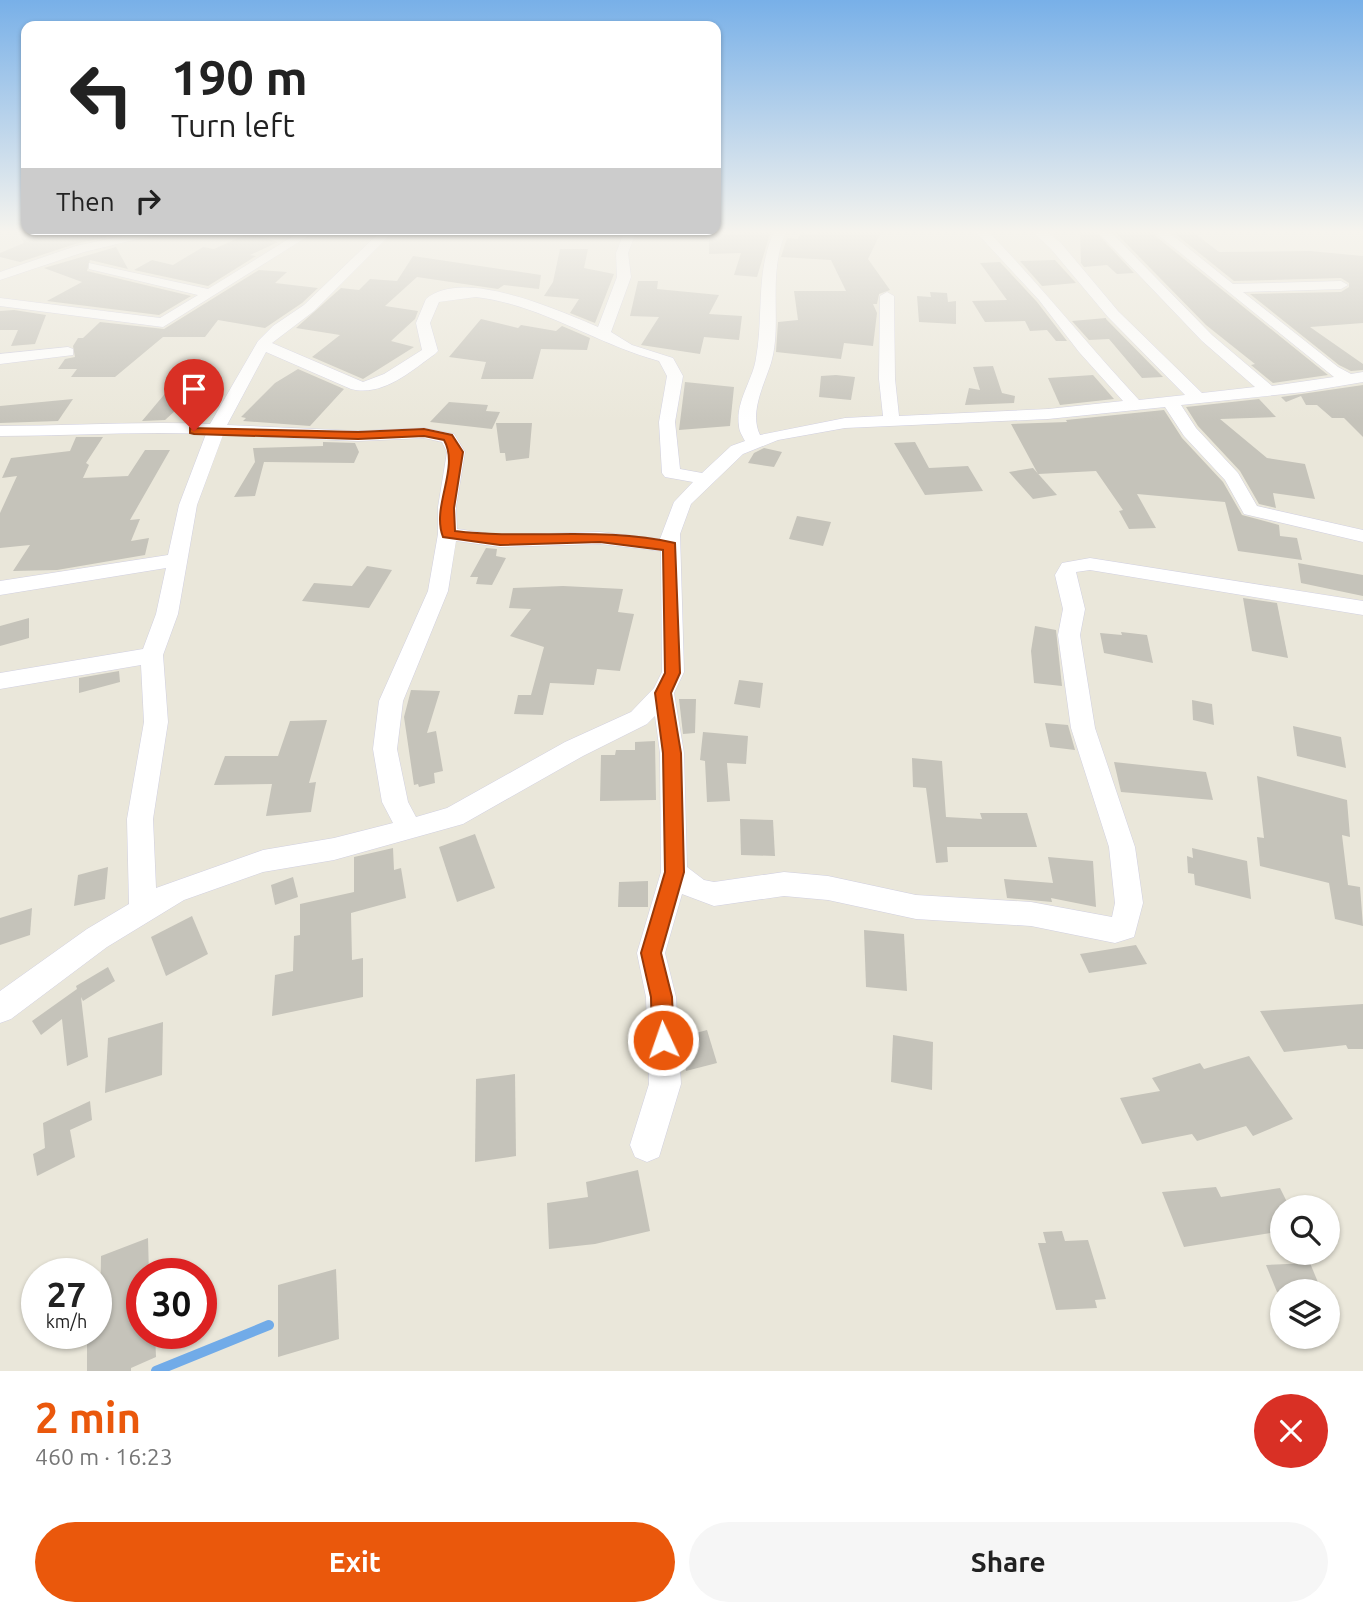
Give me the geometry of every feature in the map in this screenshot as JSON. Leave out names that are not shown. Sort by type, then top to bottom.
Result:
[{"type":"street","points":[[0,302],[163,323],[208,294]]},
{"type":"street","points":[[143,910],[139,819],[156,722],[152,655],[167,614],[188,505],[216,432],[263,345],[271,335],[309,308],[323,294]]},
{"type":"street","points":[[263,345],[296,362],[360,387],[384,381],[430,351],[424,323],[433,299],[447,294]]},
{"type":"street","points":[[491,294],[503,295],[603,334],[626,348],[665,358],[675,376],[667,422],[671,473],[704,479]]},
{"type":"street","points":[[603,334],[618,294]]},
{"type":"street","points":[[755,443],[747,425],[752,391],[764,360],[768,294]]},
{"type":"street","points":[[1041,294],[1084,349],[1135,405]]},
{"type":"street","points":[[1097,294],[1197,397]]},
{"type":"street","points":[[1164,294],[1207,338],[1269,391]]},
{"type":"street","points":[[1236,294],[1332,370],[1355,383]]},
{"type":"street","points":[[887,296],[887,379],[891,418]]},
{"type":"street","points":[[0,359],[68,352]]},
{"type":"street","points":[[0,1009],[97,938],[175,891],[263,861],[334,849],[454,817],[574,749],[639,718],[663,693],[673,673],[670,534],[683,502],[737,450],[806,428],[891,418],[1048,414],[1355,383]]},
{"type":"street","points":[[1171,401],[1176,414],[1205,452],[1233,479],[1251,510],[1363,536]]},
{"type":"street","points":[[0,431],[81,431],[132,426],[216,432],[358,436],[424,433],[448,438],[456,452],[447,508],[448,534],[438,591],[391,701],[385,749],[395,802],[409,829]]},
{"type":"street","points":[[448,534],[500,541],[600,538],[670,546]]},
{"type":"street","points":[[0,588],[176,560]]},
{"type":"street","points":[[674,872],[697,890],[714,894],[784,884],[828,888],[916,907],[1031,914],[1115,930],[1124,928],[1129,902],[1122,848],[1083,728],[1069,635],[1074,608],[1065,575],[1069,567],[1099,566],[1363,608]]},
{"type":"street","points":[[0,681],[152,655]]},
{"type":"street","points":[[647,1145],[665,1084],[661,997],[651,953],[674,872],[672,753],[663,693]]},
{"type":"building","points":[[60,294],[191,296],[159,315],[47,301]]},
{"type":"building","points":[[220,294],[312,294],[265,328],[218,320],[205,337],[163,337],[115,377],[71,377],[77,369],[58,369],[65,359],[75,357],[73,346],[78,338],[83,338],[100,322],[164,329]]},
{"type":"building","points":[[334,294],[398,294],[385,306],[418,311],[415,319],[391,341],[414,347],[363,379],[312,357],[340,335],[296,328]]},
{"type":"building","points":[[606,294],[595,323],[570,313],[579,299],[544,296]]},
{"type":"building","points":[[635,294],[708,294],[719,295],[709,314],[742,316],[739,340],[704,337],[700,354],[641,345],[659,317],[630,316]]},
{"type":"building","points":[[794,294],[879,294],[877,304],[873,304],[877,313],[873,346],[844,343],[841,359],[776,352],[778,322],[798,320]]},
{"type":"building","points":[[930,294],[947,294],[948,302],[956,301],[956,324],[919,322],[917,296],[931,297]]},
{"type":"building","points":[[1003,294],[1030,294],[1067,341],[1056,341],[1047,330],[1030,331],[1025,321],[985,322],[972,301],[1007,300]]},
{"type":"building","points":[[1176,294],[1227,294],[1328,375],[1273,383],[1251,365],[1255,364],[1206,325]]},
{"type":"building","points":[[1250,294],[1363,294],[1363,323],[1310,327],[1363,364],[1363,370],[1351,371],[1339,365]]},
{"type":"building","points":[[14,310],[46,315],[35,344],[11,346],[18,330],[0,330],[0,311]]},
{"type":"building","points":[[1106,318],[1163,377],[1142,378],[1109,339],[1089,340],[1072,321]]},
{"type":"building","points":[[481,319],[518,328],[521,325],[556,331],[562,326],[590,338],[587,350],[541,349],[533,379],[481,379],[486,362],[449,357]]},
{"type":"building","points":[[993,366],[1002,393],[1015,396],[1014,403],[965,405],[969,388],[980,390],[973,367]]},
{"type":"building","points":[[298,369],[344,389],[310,426],[243,421],[246,418],[241,417],[275,383]]},
{"type":"building","points":[[184,371],[217,373],[199,409],[176,410],[165,420],[142,421]]},
{"type":"building","points":[[1093,375],[1114,399],[1060,405],[1048,378]]},
{"type":"building","points":[[821,376],[855,377],[851,400],[819,397]]},
{"type":"building","points":[[685,382],[734,387],[730,426],[679,430]]},
{"type":"building","points":[[1363,385],[1363,437],[1344,418],[1332,418],[1317,405],[1306,405],[1301,396],[1286,402],[1281,397]]},
{"type":"building","points":[[73,399],[58,421],[0,423],[0,406]]},
{"type":"building","points":[[1259,399],[1276,417],[1220,419],[1267,458],[1305,464],[1315,499],[1273,493],[1276,508],[1259,504],[1240,471],[1198,426],[1186,407]]},
{"type":"building","points":[[449,402],[488,405],[486,411],[500,412],[492,429],[430,422]]},
{"type":"building","points":[[1164,410],[1182,438],[1223,482],[1242,515],[1279,525],[1280,536],[1297,538],[1302,560],[1238,551],[1225,502],[1137,494],[1156,528],[1129,529],[1119,511],[1123,510],[1096,471],[1038,474],[1011,424],[1067,422],[1066,420]]},
{"type":"building","points":[[496,423],[532,423],[529,458],[506,461],[505,453],[500,453]]},
{"type":"building","points":[[76,437],[103,437],[86,463],[89,465],[83,478],[128,476],[145,450],[170,450],[130,520],[140,519],[131,541],[149,538],[145,555],[57,570],[13,571],[30,545],[0,548],[0,513],[17,476],[2,478],[11,458],[70,451]]},
{"type":"building","points":[[323,442],[355,443],[359,452],[354,463],[264,462],[255,496],[234,497],[255,462],[253,448],[323,446]]},
{"type":"building","points":[[915,442],[929,468],[968,466],[983,491],[925,495],[894,443]]},
{"type":"building","points":[[764,448],[782,452],[774,467],[748,463],[754,453]]},
{"type":"building","points":[[1033,468],[1057,495],[1033,499],[1009,472]]},
{"type":"building","points":[[797,516],[831,522],[823,546],[789,539]]},
{"type":"building","points":[[486,548],[497,549],[496,556],[506,558],[492,585],[476,584],[478,577],[470,577]]},
{"type":"building","points":[[1298,563],[1363,575],[1363,596],[1301,583]]},
{"type":"building","points":[[367,566],[392,570],[369,608],[302,601],[314,583],[352,586]]},
{"type":"building","points":[[563,586],[623,589],[618,612],[634,614],[620,671],[597,669],[594,685],[550,683],[543,715],[514,714],[518,695],[531,695],[544,647],[510,636],[531,609],[509,608],[513,588]]},
{"type":"building","points":[[1243,598],[1277,603],[1288,658],[1252,651]]},
{"type":"building","points":[[29,618],[29,638],[0,646],[0,626]]},
{"type":"building","points":[[1035,626],[1056,630],[1062,686],[1034,683],[1031,651]]},
{"type":"building","points":[[1121,632],[1147,635],[1153,663],[1104,653],[1100,633],[1122,635]]},
{"type":"building","points":[[119,671],[120,682],[79,693],[79,678]]},
{"type":"building","points":[[739,680],[763,683],[760,708],[734,704]]},
{"type":"building","points":[[411,690],[440,691],[427,733],[436,731],[443,771],[434,773],[435,783],[419,787],[418,784],[414,785],[404,717]]},
{"type":"building","points":[[679,699],[696,699],[695,733],[683,734]]},
{"type":"building","points":[[1192,700],[1212,704],[1214,725],[1193,720]]},
{"type":"building","points":[[327,720],[309,783],[316,782],[311,812],[266,816],[272,784],[214,785],[225,756],[278,756],[290,721]]},
{"type":"building","points":[[1045,723],[1068,725],[1075,750],[1050,747]]},
{"type":"building","points":[[1293,726],[1341,737],[1346,768],[1297,756]]},
{"type":"building","points":[[703,732],[748,736],[746,764],[727,763],[730,801],[707,802],[705,761],[700,760]]},
{"type":"building","points":[[655,741],[656,800],[600,801],[601,755],[615,755],[616,750],[635,750],[635,742]]},
{"type":"building","points":[[912,758],[942,761],[946,817],[982,819],[980,813],[1027,813],[1037,847],[947,847],[948,862],[936,863],[926,788],[913,787]]},
{"type":"building","points":[[1114,762],[1206,772],[1213,800],[1121,792]]},
{"type":"building","points":[[1257,776],[1347,800],[1350,837],[1342,835],[1348,885],[1360,887],[1363,926],[1335,919],[1329,883],[1260,866],[1257,837],[1264,838]]},
{"type":"building","points":[[740,819],[773,820],[775,856],[741,855]]},
{"type":"building","points":[[475,834],[495,888],[457,902],[439,847]]},
{"type":"building","points":[[393,848],[394,870],[401,868],[406,898],[351,913],[352,960],[363,958],[363,997],[272,1016],[275,975],[293,971],[294,936],[300,935],[300,904],[354,892],[354,857]]},
{"type":"building","points":[[1192,848],[1247,861],[1251,899],[1195,885],[1194,874],[1188,873],[1187,856],[1193,858]]},
{"type":"building","points":[[1048,857],[1093,861],[1096,907],[1051,898],[1052,902],[1007,898],[1004,879],[1053,883]]},
{"type":"building","points":[[108,867],[105,899],[74,906],[78,875]]},
{"type":"building","points":[[293,877],[298,897],[275,905],[271,885]]},
{"type":"building","points":[[648,881],[648,907],[618,907],[619,882]]},
{"type":"building","points":[[32,908],[30,935],[0,945],[0,918]]},
{"type":"building","points":[[192,916],[208,954],[166,976],[151,937]]},
{"type":"building","points":[[864,930],[904,934],[907,991],[866,987]]},
{"type":"building","points":[[1136,945],[1147,964],[1089,973],[1080,954]]},
{"type":"building","points":[[108,967],[115,981],[83,1001],[81,997],[88,1057],[67,1066],[62,1019],[41,1035],[32,1021],[77,989],[76,986]]},
{"type":"building","points":[[1363,1004],[1363,1049],[1348,1049],[1346,1045],[1284,1052],[1260,1011]]},
{"type":"building","points":[[163,1022],[162,1075],[105,1093],[108,1038]]},
{"type":"building","points":[[707,1030],[717,1063],[686,1071],[681,1037]]},
{"type":"building","points":[[893,1035],[933,1042],[932,1090],[891,1082]]},
{"type":"building","points":[[1249,1056],[1293,1119],[1253,1136],[1246,1126],[1197,1141],[1192,1134],[1142,1144],[1120,1098],[1160,1091],[1152,1078],[1200,1063],[1204,1069]]},
{"type":"building","points":[[515,1074],[516,1156],[475,1162],[476,1079]]},
{"type":"building","points":[[90,1101],[92,1120],[70,1130],[75,1157],[37,1176],[33,1154],[45,1148],[43,1123]]},
{"type":"building","points":[[638,1170],[650,1231],[595,1244],[549,1249],[547,1203],[588,1197],[586,1182]]},
{"type":"building","points":[[1216,1187],[1221,1197],[1280,1188],[1284,1195],[1270,1195],[1270,1233],[1184,1247],[1162,1192]]},
{"type":"building","points":[[1062,1231],[1065,1241],[1088,1240],[1106,1299],[1095,1300],[1097,1308],[1056,1310],[1038,1243],[1046,1243],[1043,1232]]},
{"type":"building","points":[[148,1238],[149,1258],[126,1258],[126,1349],[156,1349],[156,1357],[131,1368],[131,1371],[87,1371],[87,1349],[112,1349],[112,1258],[101,1256]]},
{"type":"building","points":[[1266,1265],[1311,1265],[1317,1279],[1272,1279]]},
{"type":"building","points":[[336,1269],[339,1339],[278,1357],[278,1285]]},
{"type":"waterway","points":[[156,1371],[269,1325]]},
{"type":"route","points":[[194,431],[358,436],[424,433],[448,438],[456,452],[447,508],[448,534],[500,541],[600,538],[670,546],[673,673],[663,693],[672,753],[674,872],[661,910],[651,953],[661,997],[663,1040]]}]
